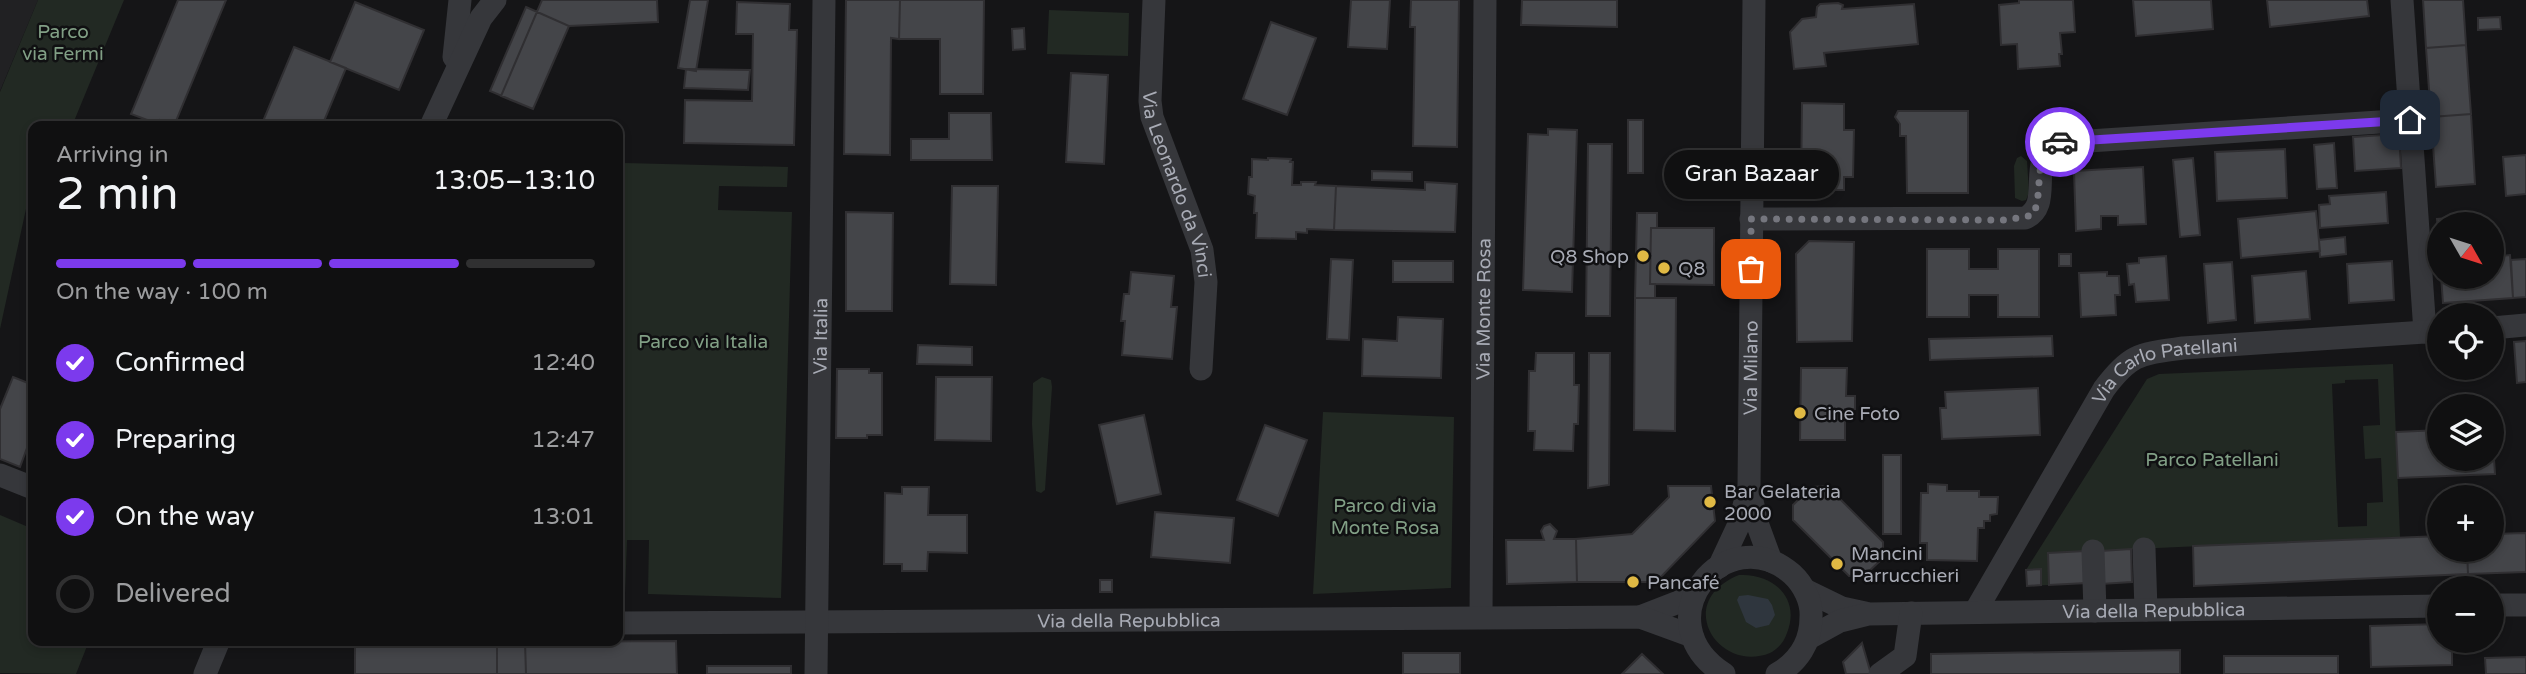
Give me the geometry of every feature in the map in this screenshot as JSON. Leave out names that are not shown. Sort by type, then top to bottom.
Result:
[{"type":"street","points":[[450,80],[459,29],[460,0]]},
{"type":"street","points":[[480,0],[496,0]]},
{"type":"street","points":[[433,121],[481,18],[496,0]]},
{"type":"street","name":"Via Italia","points":[[816,674],[824,0]]},
{"type":"street","name":"Via Leonardo da Vinci","points":[[1154,0],[1150,101],[1152,117],[1202,250],[1206,282],[1201,369]]},
{"type":"street","name":"Via Monte Rosa","points":[[1481,617],[1485,0]]},
{"type":"street","name":"Via Milano","points":[[1754,0],[1749,486],[1757,523],[1771,561]]},
{"type":"street","points":[[2402,0],[2410,120],[2429,303]]},
{"type":"street","points":[[1751,219],[2025,218],[2033,215],[2038,204],[2043,155],[2049,147],[2058,143],[2082,139],[2410,120]]},
{"type":"street","points":[[2504,327],[2526,325]]},
{"type":"street","name":"Via Carlo Patellani","points":[[1975,612],[2104,389],[2120,367],[2131,359],[2143,353],[2183,348],[2427,332]]},
{"type":"street","points":[[0,475],[28,486]]},
{"type":"street","name":"Via Milano","points":[[1694,596],[1709,575],[1719,567],[1740,522],[1749,486]]},
{"type":"street","points":[[2144,549],[2146,610]]},
{"type":"street","points":[[2093,551],[2095,611]]},
{"type":"street","points":[[1719,567],[1744,558],[1771,561]]},
{"type":"street","name":"Via della Repubblica","points":[[1771,561],[1790,573],[1805,590],[1842,608],[1868,614]]},
{"type":"street","points":[[1777,674],[1801,667],[1812,614],[1805,590]]},
{"type":"street","points":[[1694,596],[1689,623],[1692,636],[1699,652],[1724,674]]},
{"type":"street","name":"Via della Repubblica","points":[[1640,617],[1694,596]]},
{"type":"street","points":[[2504,605],[2526,605]]},
{"type":"street","name":"Via della Repubblica","points":[[1809,638],[1840,621],[1868,614],[2427,606]]},
{"type":"street","points":[[1880,674],[1905,656],[1911,613]]},
{"type":"street","name":"Via della Repubblica","points":[[623,623],[1640,617],[1692,636]]},
{"type":"street","points":[[205,674],[217,646]]},
{"type":"shaded area","points":[[0,0],[38,0],[0,91]]},
{"type":"shaded area","points":[[1739,596],[1768,599],[1775,615],[1769,625],[1756,628],[1746,622],[1737,600]]},
{"type":"green space","name":"Parco via Fermi","points":[[38,0],[124,0],[74,121],[28,121],[28,200],[0,329],[0,92]]},
{"type":"green space","points":[[1049,10],[1129,13],[1128,56],[1047,54]]},
{"type":"green space","points":[[2021,156],[2027,161],[2029,193],[2026,200],[2022,201],[2015,198],[2014,166],[2017,158]]},
{"type":"green space","name":"Parco via Italia","points":[[624,163],[788,167],[787,187],[719,186],[718,210],[792,212],[781,598],[648,594],[649,540],[627,540],[623,594]]},
{"type":"green space","name":"Parco Patellani","points":[[2393,364],[2400,537],[2048,553],[2049,585],[2027,586],[2026,570],[2147,379],[2159,374]],"holes":[[[2378,379],[2380,425],[2363,426],[2365,459],[2381,458],[2383,502],[2367,503],[2367,526],[2338,527],[2332,384],[2345,383],[2345,380]]]},
{"type":"green space","points":[[1042,377],[1051,380],[1052,387],[1045,490],[1041,493],[1036,491],[1032,424],[1033,383]]},
{"type":"green space","name":"Parco di via Monte Rosa","points":[[1323,412],[1454,417],[1451,588],[1313,594]]},
{"type":"green space","points":[[0,515],[28,527],[28,646],[87,646],[76,674],[0,673]]},
{"type":"green space","points":[[1739,575],[1751,575],[1773,583],[1787,599],[1790,620],[1787,633],[1780,645],[1770,653],[1751,657],[1734,653],[1720,645],[1710,632],[1706,617],[1708,602],[1719,587]]},
{"type":"building","points":[[178,0],[226,0],[176,121],[150,121],[131,114]]},
{"type":"building","points":[[542,0],[657,0],[658,22],[569,26],[533,109],[501,96]]},
{"type":"building","points":[[690,0],[708,0],[696,71],[678,68]]},
{"type":"building","points":[[846,0],[900,0],[899,39],[891,38],[890,155],[844,154]]},
{"type":"building","points":[[900,0],[984,0],[983,94],[940,94],[940,39],[899,39]]},
{"type":"building","points":[[1351,0],[1390,0],[1387,49],[1348,47]]},
{"type":"building","points":[[1411,0],[1459,0],[1457,147],[1413,146],[1415,27],[1410,27]]},
{"type":"building","points":[[1522,0],[1617,0],[1617,27],[1521,25]]},
{"type":"building","points":[[2019,0],[2073,0],[2075,32],[2060,33],[2060,66],[2018,69],[2017,44],[2001,45],[1999,5],[2019,3]]},
{"type":"building","points":[[2133,0],[2211,0],[2213,29],[2136,36]]},
{"type":"building","points":[[2267,0],[2367,0],[2369,16],[2270,27]]},
{"type":"building","points":[[2423,0],[2463,0],[2466,45],[2426,48]]},
{"type":"building","points":[[355,2],[424,30],[399,90],[330,62]]},
{"type":"building","points":[[737,2],[790,4],[789,30],[797,30],[794,145],[684,143],[685,100],[752,101],[753,34],[736,34]]},
{"type":"building","points":[[1820,4],[1843,5],[1842,9],[1914,4],[1918,44],[1824,53],[1826,66],[1794,69],[1790,32],[1802,19],[1816,17]]},
{"type":"building","points":[[526,7],[569,26],[533,109],[490,91]]},
{"type":"building","points":[[2500,17],[2501,29],[2478,30],[2478,18]]},
{"type":"building","points":[[1271,22],[1316,38],[1287,115],[1243,99]]},
{"type":"building","points":[[1024,28],[1025,49],[1013,50],[1012,29]]},
{"type":"building","points":[[2466,45],[2471,114],[2431,117],[2426,48]]},
{"type":"building","points":[[294,47],[346,68],[324,121],[263,121]]},
{"type":"building","points":[[686,69],[750,70],[748,90],[684,88]]},
{"type":"building","points":[[1071,73],[1108,75],[1104,164],[1066,162]]},
{"type":"building","points":[[1802,103],[1844,104],[1844,130],[1854,130],[1853,177],[1844,177],[1844,190],[1801,190]]},
{"type":"building","points":[[1898,111],[1968,111],[1968,193],[1907,193],[1906,136],[1900,136],[1900,124],[1895,117]]},
{"type":"building","points":[[949,113],[991,113],[992,160],[911,160],[911,139],[949,139]]},
{"type":"building","points":[[2471,114],[2475,184],[2436,187],[2431,117]]},
{"type":"building","points":[[1628,120],[1643,120],[1643,173],[1628,173]]},
{"type":"building","points":[[1548,129],[1577,130],[1572,292],[1523,290],[1528,134],[1548,135]]},
{"type":"building","points":[[2399,134],[2401,168],[2355,171],[2353,137]]},
{"type":"building","points":[[2334,143],[2337,188],[2317,189],[2314,145]]},
{"type":"building","points":[[1588,144],[1612,144],[1610,316],[1586,316]]},
{"type":"building","points":[[2285,149],[2287,198],[2217,201],[2215,152]]},
{"type":"building","points":[[2526,155],[2526,194],[2506,196],[2503,157]]},
{"type":"building","points":[[2193,158],[2200,235],[2180,237],[2173,160]]},
{"type":"building","points":[[1252,159],[1291,159],[1292,185],[1316,182],[1315,185],[1336,186],[1334,230],[1307,229],[1307,233],[1296,232],[1296,239],[1256,238],[1257,213],[1254,213],[1255,196],[1248,194],[1249,177],[1252,177]]},
{"type":"building","points":[[2143,167],[2146,224],[2118,225],[2118,216],[2101,216],[2101,229],[2076,231],[2074,171]]},
{"type":"building","points":[[1372,171],[1412,172],[1412,181],[1372,180]]},
{"type":"building","points":[[1425,182],[1457,184],[1455,232],[1334,230],[1336,186],[1425,190]]},
{"type":"building","points":[[952,186],[998,186],[996,285],[950,284]]},
{"type":"building","points":[[2386,192],[2388,223],[2320,228],[2319,205],[2330,204],[2329,196]]},
{"type":"building","points":[[2316,211],[2320,251],[2241,258],[2238,219]]},
{"type":"building","points":[[846,212],[893,213],[892,311],[846,311]]},
{"type":"building","name":"Q8 Shop","points":[[1637,213],[1657,213],[1657,228],[1651,228],[1650,284],[1655,284],[1655,298],[1635,298]]},
{"type":"building","points":[[1651,228],[1714,228],[1714,285],[1650,284]]},
{"type":"building","points":[[2345,237],[2346,254],[2320,257],[2319,240]]},
{"type":"building","points":[[1809,241],[1854,242],[1852,341],[1797,342],[1796,254]]},
{"type":"building","points":[[1927,249],[1969,249],[1969,269],[1998,269],[1998,249],[2039,249],[2039,317],[1998,317],[1998,295],[1969,295],[1969,317],[1927,317]]},
{"type":"building","points":[[2059,254],[2071,254],[2071,266],[2059,266]]},
{"type":"building","points":[[2510,255],[2513,298],[2443,303],[2442,289],[2504,289],[2504,256]]},
{"type":"building","points":[[2166,256],[2169,300],[2136,302],[2134,284],[2129,285],[2127,264],[2139,263],[2139,258]]},
{"type":"building","points":[[1331,259],[1353,260],[1349,340],[1327,339]]},
{"type":"building","points":[[2526,259],[2526,297],[2513,298],[2511,260]]},
{"type":"building","points":[[1393,261],[1453,261],[1453,282],[1393,282]]},
{"type":"building","points":[[2392,261],[2394,300],[2349,303],[2347,264]]},
{"type":"building","points":[[2232,262],[2236,320],[2208,323],[2204,264]]},
{"type":"building","points":[[2306,271],[2310,319],[2255,323],[2252,276]]},
{"type":"building","points":[[1131,272],[1174,276],[1171,307],[1177,307],[1172,359],[1122,355],[1125,321],[1121,321],[1124,294],[1129,294]]},
{"type":"building","points":[[2107,272],[2107,276],[2119,276],[2120,295],[2115,295],[2116,315],[2081,317],[2079,273]]},
{"type":"building","points":[[1635,298],[1676,298],[1675,431],[1634,430]]},
{"type":"building","points":[[1398,317],[1443,319],[1441,378],[1362,376],[1363,339],[1397,341]]},
{"type":"building","points":[[2052,336],[2053,356],[1930,360],[1929,339]]},
{"type":"building","points":[[2526,341],[2526,382],[2517,383],[2514,342]]},
{"type":"building","points":[[918,345],[972,347],[972,365],[917,364]]},
{"type":"building","points":[[1536,353],[1574,353],[1574,385],[1579,385],[1578,424],[1574,424],[1573,451],[1534,450],[1535,431],[1528,431],[1529,371],[1535,371]]},
{"type":"building","points":[[1589,353],[1610,353],[1609,485],[1588,488]]},
{"type":"building","points":[[1801,368],[1847,368],[1846,396],[1855,396],[1855,409],[1845,409],[1845,440],[1800,440]]},
{"type":"building","points":[[837,369],[869,369],[869,373],[882,373],[882,435],[836,438]]},
{"type":"building","points":[[13,377],[28,383],[28,448],[20,467],[0,459],[0,409]]},
{"type":"building","points":[[936,377],[992,377],[991,441],[935,440]]},
{"type":"building","points":[[2038,388],[2040,435],[1942,439],[1940,408],[1946,408],[1945,392]]},
{"type":"building","points":[[1144,415],[1161,494],[1117,504],[1099,425]]},
{"type":"building","points":[[1265,425],[1307,440],[1278,516],[1237,500]]},
{"type":"building","points":[[2427,431],[2427,471],[2495,471],[2495,474],[2398,478],[2396,432]]},
{"type":"building","points":[[1883,455],[1901,455],[1901,534],[1883,534]]},
{"type":"building","points":[[1928,484],[1947,485],[1947,491],[1979,491],[1979,497],[1998,497],[1997,514],[1990,515],[1990,521],[1984,521],[1984,528],[1978,528],[1977,561],[1927,560],[1927,543],[1920,543],[1921,493],[1928,493]]},
{"type":"building","points":[[1668,486],[1711,486],[1715,521],[1656,582],[1577,582],[1576,539],[1632,534],[1669,497]]},
{"type":"building","points":[[1827,486],[1883,542],[1883,558],[1865,575],[1849,576],[1793,520],[1793,505],[1811,487]]},
{"type":"building","points":[[902,487],[929,487],[928,515],[967,515],[967,553],[928,552],[927,571],[902,571],[902,564],[884,564],[885,493],[902,494]]},
{"type":"building","points":[[1155,512],[1234,518],[1230,563],[1151,557]]},
{"type":"building","points":[[1550,524],[1557,531],[1554,539],[1576,539],[1577,582],[1507,584],[1506,540],[1544,540],[1541,531],[1544,526]]},
{"type":"building","points":[[2526,533],[2526,572],[2468,574],[2468,562],[2504,562],[2504,534]]},
{"type":"building","points":[[2427,537],[2427,562],[2468,562],[2468,574],[2194,586],[2193,546]]},
{"type":"building","points":[[2131,549],[2132,582],[2101,584],[2100,551]]},
{"type":"building","points":[[2085,551],[2087,583],[2049,585],[2048,553]]},
{"type":"building","points":[[2041,569],[2041,585],[2027,586],[2026,570]]},
{"type":"building","points":[[1100,580],[1112,580],[1112,592],[1100,592]]},
{"type":"building","points":[[2427,624],[2427,653],[2452,653],[2452,665],[2371,667],[2370,626]]},
{"type":"building","points":[[623,641],[676,641],[677,674],[526,674],[525,646],[623,646]]},
{"type":"building","points":[[1862,643],[1871,674],[1846,674],[1843,662]]},
{"type":"building","points":[[355,646],[497,646],[497,674],[355,674]]},
{"type":"building","points":[[497,646],[525,646],[526,674],[497,674]]},
{"type":"building","points":[[2180,650],[2180,674],[1931,674],[1931,654]]},
{"type":"building","points":[[1403,653],[1460,653],[1460,674],[1403,674]]},
{"type":"building","points":[[1642,654],[1663,674],[1622,674]]},
{"type":"building","points":[[2224,656],[2338,656],[2338,674],[2224,674]]},
{"type":"building","points":[[2526,657],[2526,674],[2486,674],[2485,658]]},
{"type":"building","points":[[707,666],[791,666],[791,674],[707,674]]},
{"type":"way so far","points":[[1751,269],[1751,219],[2006,220],[2033,215],[2038,204],[2043,155],[2049,147],[2060,142]]},
{"type":"place","name":"Q8 Shop","points":[[1643,256]]},
{"type":"place","name":"Q8","points":[[1664,268]]},
{"type":"place","name":"Gran Bazaar","points":[[1751,269]]},
{"type":"place","name":"Cine Foto","points":[[1800,413]]},
{"type":"place","name":"Bar Gelateria 2000","points":[[1710,502]]},
{"type":"place","name":"Mancini Parrucchieri","points":[[1837,564]]},
{"type":"place","name":"Pancafé","points":[[1633,582]]},
{"type":"route","points":[[2060,142],[2410,120]]}]
